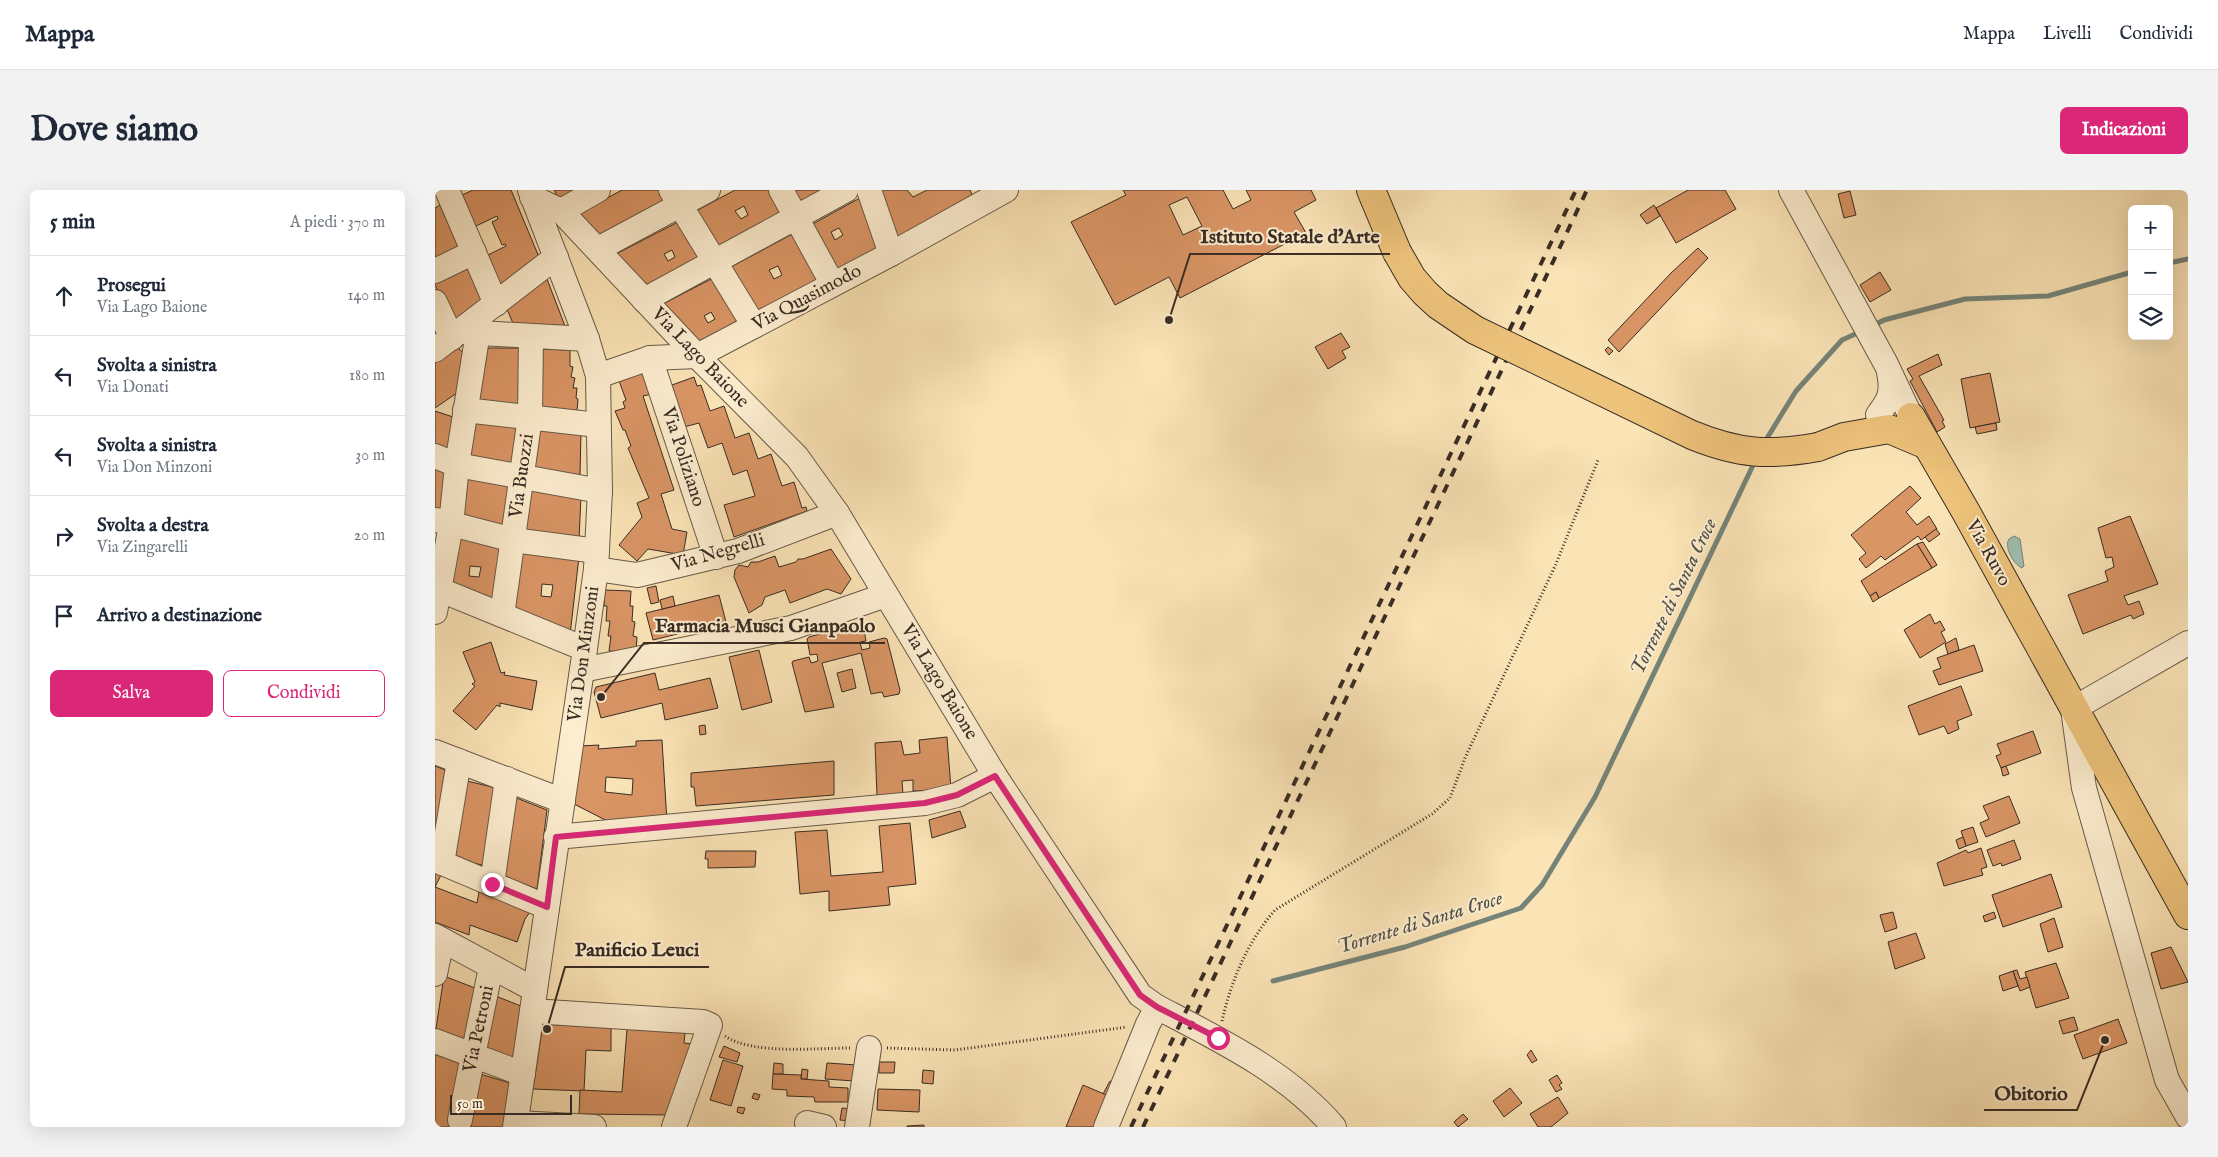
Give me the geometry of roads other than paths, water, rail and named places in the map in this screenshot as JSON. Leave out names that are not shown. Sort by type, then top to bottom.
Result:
[{"type":"main road","points":[[1371,190],[1397,252],[1412,278],[1438,305],[1475,330],[1692,435],[1718,446],[1746,452],[1784,452],[1818,447],[1892,420]]},
{"type":"main road","name":"Via Ruvo","points":[[1892,420],[1927,445],[2188,915]]},
{"type":"street","points":[[435,196],[447,190],[496,304]]},
{"type":"street","points":[[561,211],[598,190]]},
{"type":"street","points":[[598,249],[675,198],[708,190]]},
{"type":"street","points":[[781,190],[832,283]]},
{"type":"street","points":[[644,300],[846,190]]},
{"type":"street","points":[[869,190],[891,254]]},
{"type":"street","name":"Via Ruvo","points":[[1791,190],[1887,368],[1892,420]]},
{"type":"street","name":"Via Lago Baione","points":[[531,193],[561,211],[697,356],[797,457],[837,513],[995,776],[1152,1015],[1218,1038],[1270,1069],[1321,1112],[1334,1127]]},
{"type":"street","name":"Via Don Minzoni","points":[[515,1125],[556,837],[584,659],[596,560],[600,491],[598,376],[587,339],[531,193]]},
{"type":"street","name":"Via Quasimodo","points":[[598,376],[650,358],[697,356],[832,283],[891,254],[991,194]]},
{"type":"street","points":[[675,198],[754,326]]},
{"type":"street","points":[[435,271],[474,252]]},
{"type":"street","points":[[456,338],[556,257]]},
{"type":"street","points":[[435,302],[456,338],[465,410],[457,465],[443,522],[437,600],[502,615],[584,659],[791,628],[886,594]]},
{"type":"street","points":[[456,338],[531,336],[587,339]]},
{"type":"street","name":"Via Buozzi","points":[[502,615],[530,417],[531,336]]},
{"type":"street","name":"Via Poliziano","points":[[650,358],[716,556]]},
{"type":"street","points":[[465,410],[598,425]]},
{"type":"street","points":[[435,456],[457,465],[600,491]]},
{"type":"street","name":"Via Negrelli","points":[[443,522],[596,560],[637,575],[738,551],[837,513]]},
{"type":"street","points":[[2188,643],[2073,709],[2085,788],[2090,807],[2167,1080],[2188,1117]]},
{"type":"street","points":[[435,752],[563,801]]},
{"type":"street","points":[[459,761],[439,862],[547,907]]},
{"type":"street","points":[[556,837],[925,803],[957,795],[995,776]]},
{"type":"street","points":[[492,884],[507,779]]},
{"type":"street","points":[[435,974],[438,938],[491,967],[533,1000],[703,1022],[710,1025],[674,1127]]},
{"type":"street","name":"Via Petroni","points":[[460,1120],[491,967]]},
{"type":"street","points":[[1106,1127],[1152,1015]]},
{"type":"street","points":[[435,1041],[523,1074]]},
{"type":"street","points":[[857,1127],[869,1048]]},
{"type":"street","points":[[515,1125],[594,1127]]},
{"type":"waterway","name":"Torrente di Santa Croce","points":[[2173,262],[2188,259]]},
{"type":"waterway","name":"Torrente di Santa Croce","points":[[1872,326],[1884,320],[1965,299],[2048,296],[2128,273]]},
{"type":"waterway","name":"Torrente di Santa Croce","points":[[1764,443],[1796,391],[1842,340],[1862,331]]},
{"type":"waterway","name":"Torrente di Santa Croce","points":[[1273,981],[1405,947],[1521,908],[1542,885],[1595,797],[1756,459]]},
{"type":"railway","points":[[1131,1127],[1576,190]]},
{"type":"railway","points":[[1143,1127],[1587,190]]},
{"type":"place","name":"Istituto Statale d'Arte","points":[[1169,320]]},
{"type":"place","name":"Farmacia Musci Gianpaolo","points":[[601,697]]},
{"type":"place","name":"Panificio Leuci","points":[[547,1029]]},
{"type":"place","name":"Obitorio","points":[[2105,1040]]}]
